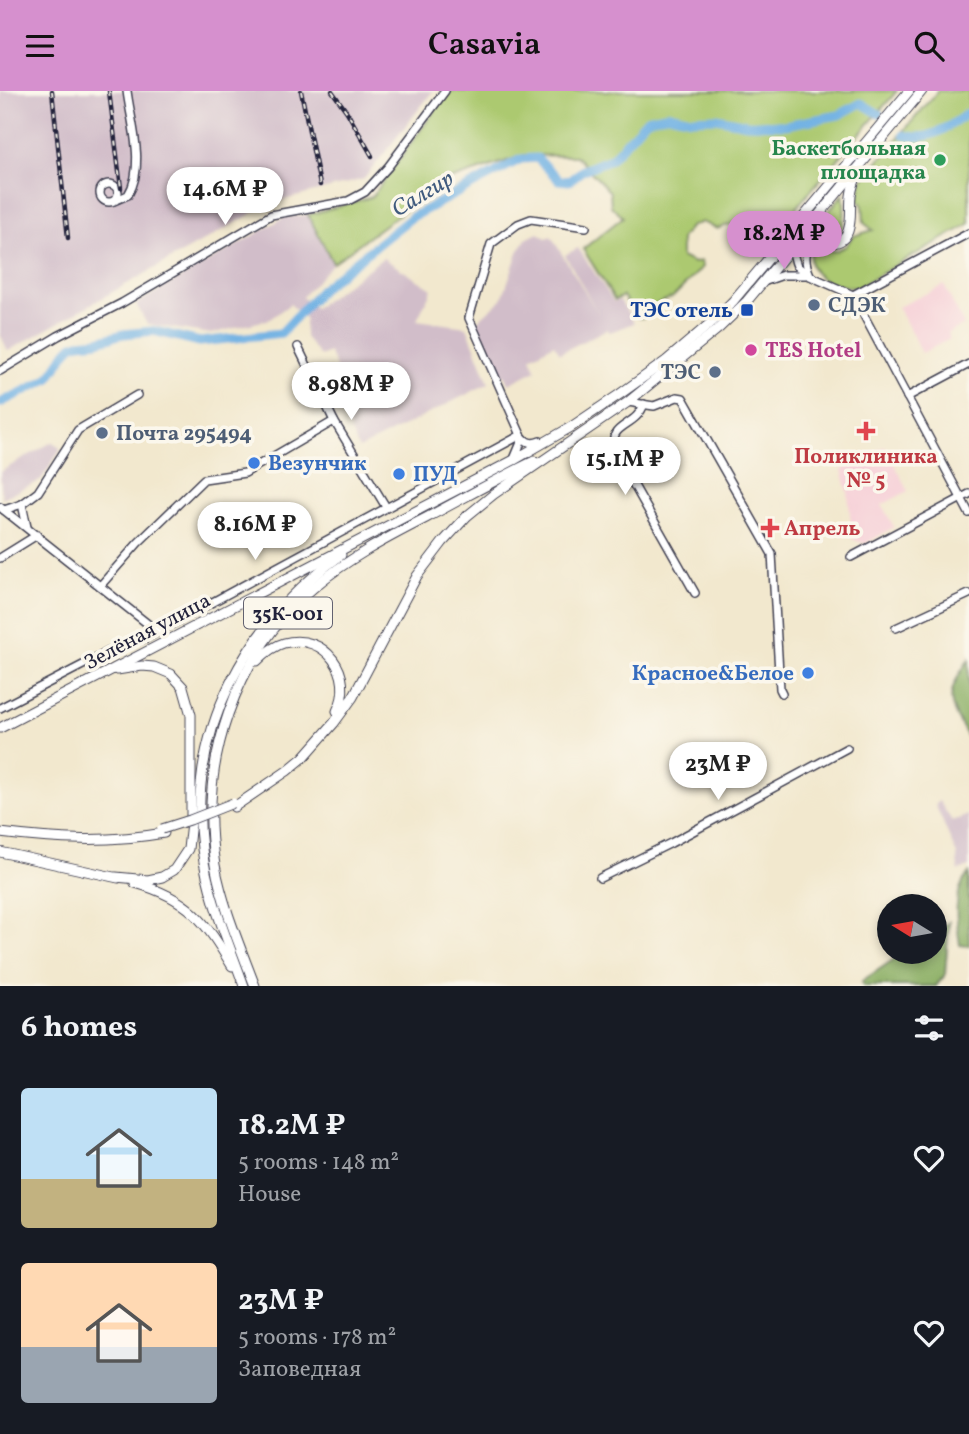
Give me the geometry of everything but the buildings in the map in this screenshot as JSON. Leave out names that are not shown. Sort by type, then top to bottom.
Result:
[{"type":"main road","name":"35К-001","points":[[620,394],[666,361],[733,301],[909,91]]},
{"type":"main road","name":"35К-001","points":[[255,986],[223,899],[215,866],[211,809],[224,725],[248,669],[265,641],[312,589],[340,567],[401,531],[560,448],[628,402],[719,328],[747,301],[922,91]]},
{"type":"main road","points":[[833,183],[805,225],[806,231],[814,238],[832,243],[838,242],[847,234],[851,221],[852,190],[864,161]]},
{"type":"main road","name":"Зелёная улица","points":[[0,728],[513,460],[571,427],[620,394]]},
{"type":"main road","points":[[0,833],[84,841],[136,838],[200,822],[287,771],[304,757],[353,697],[411,586],[443,542],[467,516],[494,494],[560,448]]},
{"type":"main road","points":[[244,986],[211,890],[202,850],[200,822],[208,748],[222,702],[239,665],[267,623],[291,595],[359,541]]},
{"type":"main road","points":[[0,828],[84,837],[136,834],[163,831],[233,805],[301,754],[337,711],[344,690],[342,673],[336,661],[324,650],[304,642],[279,645],[269,650],[248,669]]},
{"type":"main road","points":[[107,672],[142,666],[171,674],[183,687],[191,715],[191,835],[186,855],[174,870],[155,879],[116,877]]},
{"type":"main road","points":[[0,852],[116,877],[171,896],[209,928],[244,986]]},
{"type":"street","points":[[114,201],[128,195],[136,175],[127,91]]},
{"type":"street","points":[[0,371],[271,215],[348,201],[365,192],[388,167],[445,91]]},
{"type":"street","points":[[809,216],[796,234],[793,246],[797,266],[810,276],[853,295],[907,397],[965,496],[969,513]]},
{"type":"street","points":[[586,227],[531,219],[491,244],[468,318],[522,437],[533,444],[620,394]]},
{"type":"street","points":[[853,295],[969,233]]},
{"type":"street","points":[[810,276],[805,260],[808,246],[814,238]]},
{"type":"street","points":[[761,283],[783,275],[810,276]]},
{"type":"street","points":[[298,347],[334,421],[386,507]]},
{"type":"street","points":[[907,397],[969,364]]},
{"type":"street","points":[[2,509],[22,504],[38,492],[78,430],[137,395]]},
{"type":"street","points":[[628,402],[654,406],[677,397],[683,398],[772,554],[782,693]]},
{"type":"street","points":[[644,404],[639,417],[618,430],[612,443],[695,593]]},
{"type":"street","points":[[101,585],[138,543],[204,479],[245,473],[334,421]]},
{"type":"street","points":[[513,460],[522,437]]},
{"type":"street","points":[[0,708],[92,659],[158,632],[386,507],[522,437]]},
{"type":"street","points":[[851,557],[965,496]]},
{"type":"street","points":[[22,504],[27,527]]},
{"type":"street","points":[[2,509],[158,632]]},
{"type":"street","points":[[0,558],[37,535]]},
{"type":"street","points":[[896,628],[969,594]]},
{"type":"street","points":[[600,879],[847,748]]},
{"type":"shaded area","points":[[0,91],[433,91],[364,179],[269,204],[8,351],[0,334]]},
{"type":"shaded area","points":[[308,215],[333,263],[302,297],[315,308],[383,258],[432,289],[417,320],[467,327],[489,383],[359,449],[344,417],[352,403],[329,352],[320,356],[305,337],[305,318],[290,304],[270,319],[211,334],[147,324],[136,304],[285,217]]},
{"type":"shaded area","points":[[538,233],[546,238],[551,236],[599,315],[565,255],[578,248],[614,302],[620,300],[634,323],[610,332],[607,329],[560,353],[554,344],[531,357],[536,370],[509,384],[505,375],[500,375],[476,322],[502,299],[518,252],[526,239]]},
{"type":"shaded area","points":[[944,285],[964,325],[948,333],[950,339],[922,353],[898,307]]},
{"type":"shaded area","points":[[52,442],[61,449],[40,481],[2,498],[0,472]]},
{"type":"shaded area","points":[[885,446],[908,491],[882,505],[894,527],[865,544],[852,539],[848,492],[842,470]]},
{"type":"shaded area","points":[[939,801],[952,821],[969,815],[969,867],[958,871],[957,855],[935,804]]},
{"type":"green space","points":[[449,91],[897,91],[776,231],[736,222],[717,229],[702,222],[691,226],[681,238],[681,257],[694,263],[701,261],[702,268],[673,297],[658,303],[642,318],[637,317],[623,296],[615,300],[583,249],[623,217],[611,206],[610,192],[576,156],[525,155],[443,182],[333,263],[308,215],[372,197]]},
{"type":"green space","points":[[938,91],[969,91],[969,224],[856,288],[828,282],[815,272],[811,265],[812,246],[835,251],[846,246],[853,236],[873,230],[864,223],[863,206],[858,199],[862,180]]},
{"type":"green space","points":[[843,194],[845,211],[842,228],[835,237],[821,236],[818,224]]},
{"type":"green space","points":[[969,659],[969,739],[956,716],[951,699],[955,682]]},
{"type":"green space","points":[[969,873],[969,946],[960,945],[957,917],[960,889]]},
{"type":"green space","points":[[887,964],[946,964],[945,975],[936,986],[863,986],[862,981]]},
{"type":"waterway","name":"Салгир","points":[[0,403],[48,379],[67,351],[79,343],[154,331],[200,342],[281,333],[325,286],[412,217],[521,159],[537,158],[559,180],[569,181],[583,170],[611,159],[647,119],[669,114],[691,119],[716,118],[747,124],[785,125],[839,115],[861,103],[879,114]]},
{"type":"waterway","name":"Салгир","points":[[904,135],[922,137],[939,132],[969,112]]},
{"type":"railway","points":[[52,91],[68,238]]},
{"type":"railway","points":[[109,91],[121,188]]},
{"type":"railway","points":[[301,91],[320,185]]},
{"type":"railway","points":[[332,91],[372,156]]},
{"type":"place","name":"Баскетбольная площадка","points":[[940,160]]},
{"type":"place","name":"СДЭК","points":[[814,305]]},
{"type":"place","name":"ТЭС отель","points":[[747,310]]},
{"type":"place","name":"TES Hotel","points":[[751,350]]},
{"type":"place","name":"ТЭС","points":[[715,372]]},
{"type":"place","name":"Поликлиника № 5","points":[[866,431]]},
{"type":"place","name":"Почта 295494","points":[[102,433]]},
{"type":"place","name":"Везунчик","points":[[254,463]]},
{"type":"place","name":"ПУД","points":[[399,474]]},
{"type":"place","name":"Апрель","points":[[770,528]]},
{"type":"place","name":"Красное&Белое","points":[[808,673]]}]
